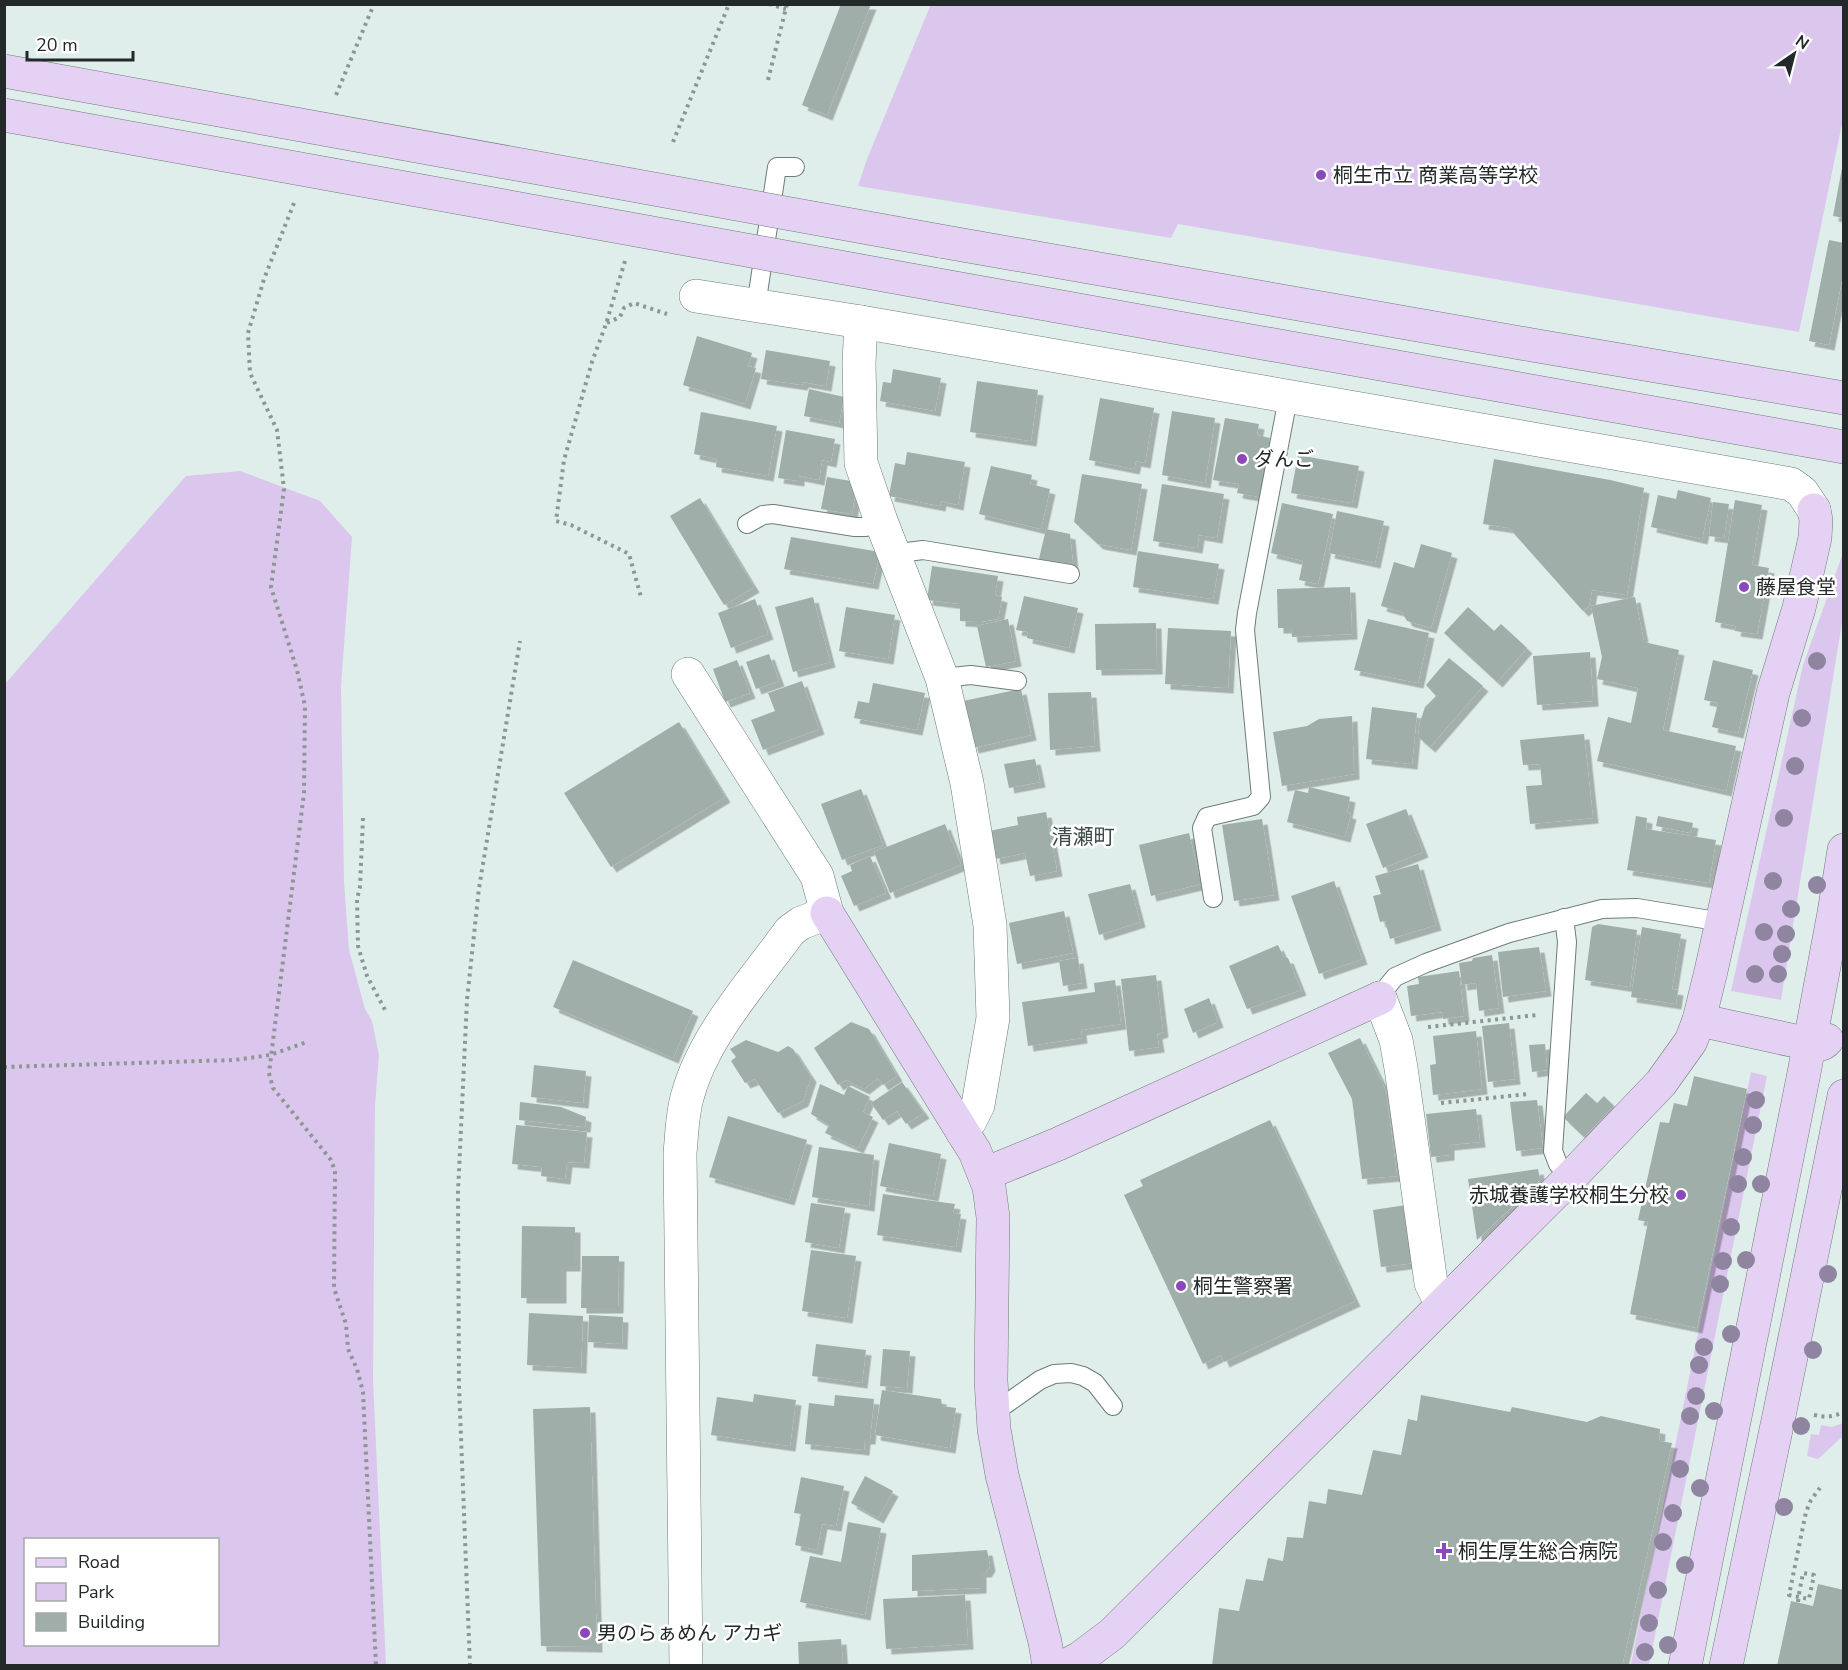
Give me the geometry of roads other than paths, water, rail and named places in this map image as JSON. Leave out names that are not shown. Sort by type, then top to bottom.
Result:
[{"type":"street","points":[[4,71],[940,241],[1844,398]]},
{"type":"street","points":[[4,115],[1844,447]]},
{"type":"street","points":[[696,296],[861,322],[1791,484],[1802,492],[1814,510],[1816,520],[1812,550],[1799,608],[1773,693],[1699,1020],[1691,1041],[1661,1083],[1570,1178],[1112,1634],[1080,1659],[1065,1665]]},
{"type":"street","points":[[861,322],[859,363],[861,463],[942,678],[968,783],[990,925],[993,1018],[978,1105],[962,1131]]},
{"type":"street","points":[[688,674],[817,876],[827,913],[975,1152],[985,1174],[992,1200],[993,1217],[992,1408],[994,1429],[1002,1475],[1049,1665]]},
{"type":"street","points":[[1685,1665],[1809,1044],[1844,850]]},
{"type":"street","points":[[686,1665],[680,1153],[687,1096],[696,1069],[710,1042],[790,931],[801,923],[827,913]]},
{"type":"street","points":[[1699,1020],[1818,1046],[1825,1043],[1833,1031],[1844,978]]},
{"type":"street","points":[[985,1174],[1069,1140],[1380,998],[1393,1033],[1401,1068],[1431,1283],[1442,1305]]},
{"type":"street","points":[[1726,1665],[1844,1096]]},
{"type":"lane","points":[[756,306],[777,167],[795,167]]},
{"type":"lane","points":[[1213,898],[1202,828],[1207,817],[1253,806],[1262,797],[1245,630],[1246,613],[1288,398]]},
{"type":"lane","points":[[747,524],[763,515],[773,514],[855,527],[866,527],[881,521]]},
{"type":"lane","points":[[895,557],[923,549],[1070,574]]},
{"type":"lane","points":[[942,678],[971,675],[1017,681]]},
{"type":"lane","points":[[1380,998],[1395,977],[1426,963],[1509,933],[1602,909],[1637,908],[1722,922]]},
{"type":"lane","points":[[1564,918],[1567,942],[1553,1151],[1557,1164],[1570,1178]]},
{"type":"lane","points":[[992,1408],[1005,1404],[1040,1380],[1054,1374],[1071,1373],[1083,1376],[1095,1383],[1113,1406]]},
{"type":"place","name":"桐生市立 商業高等学校","points":[[1321,175]]},
{"type":"place","name":"ダんご","points":[[1242,459]]},
{"type":"place","name":"藤屋食堂","points":[[1744,587]]},
{"type":"place","name":"赤城養護学校桐生分校","points":[[1681,1195]]},
{"type":"place","name":"桐生警察署","points":[[1181,1286]]},
{"type":"place","name":"桐生厚生総合病院","points":[[1444,1551]]},
{"type":"place","name":"男のらぁめん アカギ","points":[[585,1633]]},
{"type":"district","name":"清瀬町","points":[[1083,837]]}]
